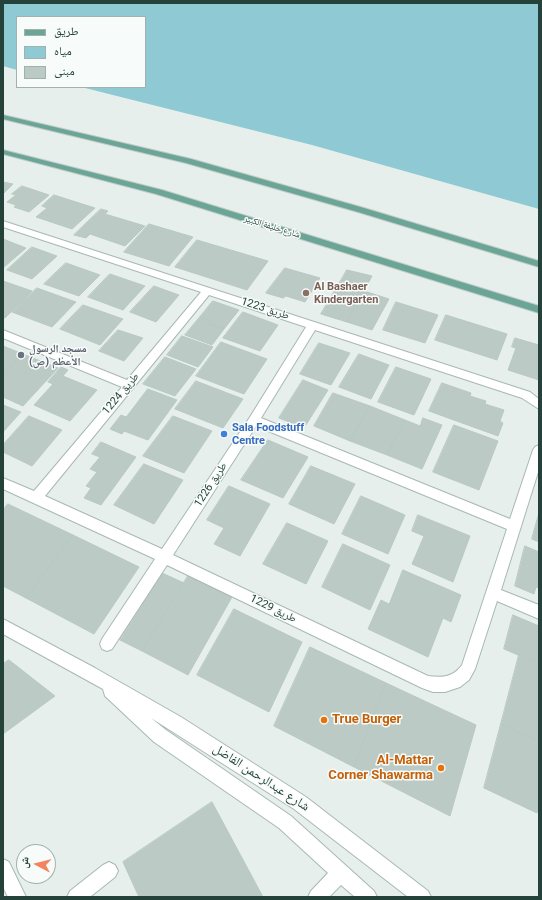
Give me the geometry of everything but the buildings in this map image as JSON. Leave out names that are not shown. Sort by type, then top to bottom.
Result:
[{"type":"main road","points":[[3,117],[188,161],[361,210],[539,264]]},
{"type":"main road","name":"شارع خليفة الكبير","points":[[3,152],[159,192],[539,310]]},
{"type":"street","name":"طريق 1223","points":[[3,224],[526,394],[539,405]]},
{"type":"street","name":"طريق 1224","points":[[36,498],[208,290]]},
{"type":"street","name":"طريق 1226","points":[[106,644],[254,420],[313,325]]},
{"type":"street","points":[[3,334],[129,385]]},
{"type":"street","points":[[254,420],[514,526]]},
{"type":"street","name":"طريق 1229","points":[[3,483],[164,557],[427,683],[437,686],[456,682],[465,673],[493,593],[539,450]]},
{"type":"street","points":[[493,593],[539,612]]},
{"type":"street","name":"شارع عبدالرحمن الفاضل","points":[[3,626],[90,673],[174,723],[300,802],[422,897]]},
{"type":"street","name":"شارع عبدالرحمن الفاضل","points":[[90,673],[160,736],[285,822],[368,897]]},
{"type":"street","points":[[3,868],[17,897]]},
{"type":"street","points":[[76,897],[109,870]]},
{"type":"street","points":[[317,897],[341,872]]},
{"type":"water","points":[[3,3],[539,3],[539,209],[312,145],[85,88],[146,88],[146,16],[16,16],[16,70],[3,66]]},
{"type":"place","name":"Al Bashaer Kindergarten","points":[[306,293]]},
{"type":"place","name":"مسجد الرسول الأعظم (ص)","points":[[21,355]]},
{"type":"place","name":"Sala Foodstuff Centre","points":[[224,434]]},
{"type":"place","name":"True Burger","points":[[324,720]]},
{"type":"place","name":"Al-Mattar Corner Shawarma","points":[[441,768]]}]
